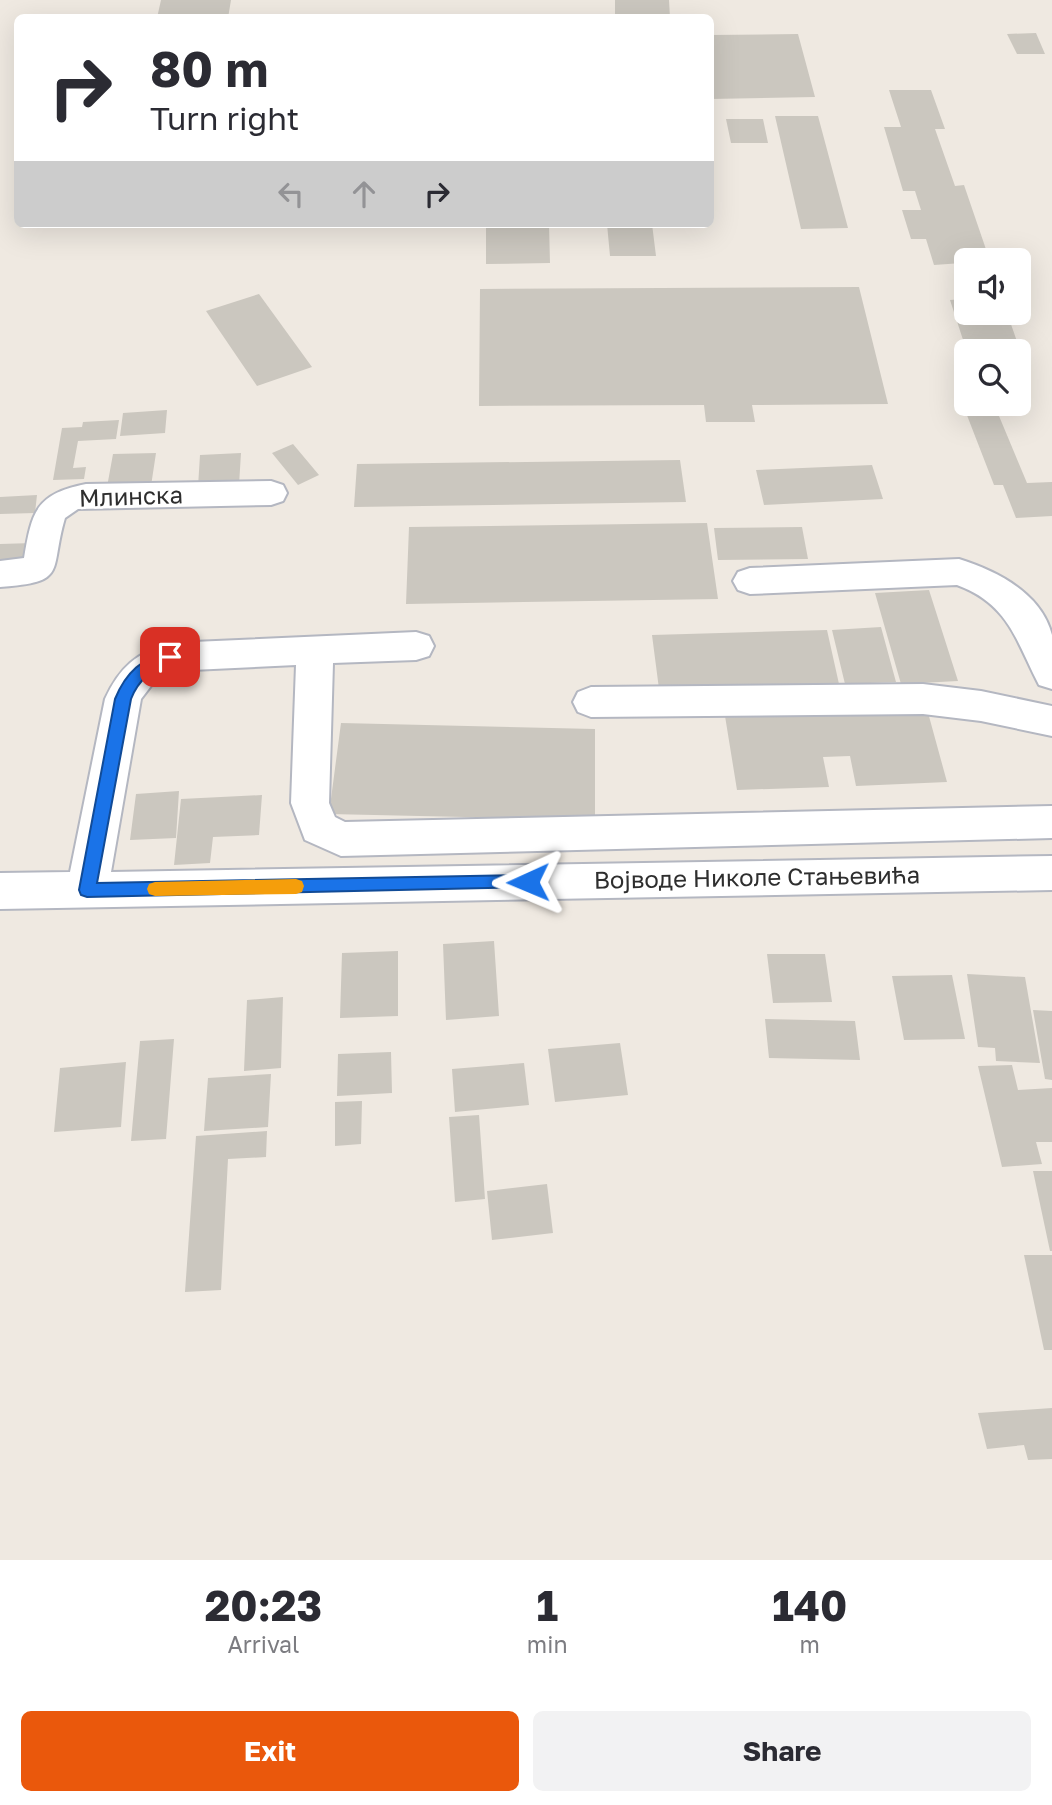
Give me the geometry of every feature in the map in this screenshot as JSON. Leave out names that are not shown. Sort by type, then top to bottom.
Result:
[{"type":"street","name":"Млинска","points":[[0,574],[28,572],[40,564],[50,515],[57,503],[64,500],[86,496],[271,494]]},
{"type":"street","points":[[750,581],[958,572],[981,579],[1004,593],[1019,607],[1031,626],[1052,675]]},
{"type":"street","points":[[87,890],[123,699],[129,684],[156,660],[170,657],[416,646]]},
{"type":"street","points":[[315,650],[310,803],[319,828],[341,839],[1052,822]]},
{"type":"street","points":[[591,702],[923,699],[981,706],[1052,721]]},
{"type":"street","name":"Војводе Николе Стањевића","points":[[0,891],[1052,873]]},
{"type":"building","points":[[161,0],[231,0],[229,14],[158,14]]},
{"type":"building","points":[[615,0],[669,0],[670,14],[615,14]]},
{"type":"building","points":[[1036,33],[1045,54],[1017,54],[1007,34]]},
{"type":"building","points":[[798,34],[815,97],[714,99],[714,35]]},
{"type":"building","points":[[889,90],[931,90],[945,129],[935,129],[955,186],[964,185],[986,248],[954,248],[954,264],[934,265],[926,239],[911,239],[902,210],[921,210],[915,191],[903,191],[884,127],[901,127]]},
{"type":"building","points":[[775,116],[818,116],[848,228],[801,229]]},
{"type":"building","points":[[726,119],[763,119],[768,143],[731,143]]},
{"type":"building","points":[[486,228],[549,228],[550,263],[486,264]]},
{"type":"building","points":[[607,228],[652,228],[656,256],[610,256]]},
{"type":"building","points":[[859,287],[888,404],[752,405],[755,422],[706,422],[704,405],[479,406],[480,289]]},
{"type":"building","points":[[259,294],[312,367],[257,386],[206,311]]},
{"type":"building","points":[[958,325],[1011,325],[1016,339],[963,339]]},
{"type":"building","points":[[167,410],[165,433],[120,436],[123,413]]},
{"type":"building","points":[[967,416],[999,416],[1027,483],[1052,482],[1052,516],[1016,518],[1003,485],[994,485]]},
{"type":"building","points":[[119,420],[116,439],[78,441],[73,468],[86,467],[84,479],[53,480],[62,428],[82,427],[83,422]]},
{"type":"building","points":[[293,444],[319,475],[298,485],[272,453]]},
{"type":"building","points":[[156,453],[151,486],[107,487],[113,454]]},
{"type":"building","points":[[241,453],[239,485],[198,487],[200,455]]},
{"type":"building","points":[[680,460],[686,502],[354,507],[357,464]]},
{"type":"building","points":[[872,465],[883,499],[764,505],[756,470]]},
{"type":"building","points":[[37,495],[35,513],[0,514],[0,497]]},
{"type":"building","points":[[707,523],[718,599],[406,604],[409,527]]},
{"type":"building","points":[[802,527],[808,559],[718,560],[714,528]]},
{"type":"building","points":[[33,543],[29,561],[0,563],[0,544]]},
{"type":"building","points":[[929,590],[958,681],[901,684],[875,593]]},
{"type":"building","points":[[881,627],[896,682],[845,684],[832,630]]},
{"type":"building","points":[[827,630],[839,684],[659,689],[652,635]]},
{"type":"building","points":[[927,709],[947,782],[856,786],[850,756],[823,757],[829,787],[737,790],[725,716]]},
{"type":"building","points":[[341,723],[595,729],[595,820],[329,814]]},
{"type":"building","points":[[179,791],[176,838],[130,840],[136,794]]},
{"type":"building","points":[[262,795],[259,835],[213,837],[210,863],[174,865],[181,799]]},
{"type":"building","points":[[494,941],[499,1016],[446,1020],[443,944]]},
{"type":"building","points":[[398,951],[398,1016],[340,1018],[342,953]]},
{"type":"building","points":[[767,954],[825,954],[832,1002],[773,1003]]},
{"type":"building","points":[[967,974],[1025,977],[1040,1063],[996,1061],[995,1048],[978,1047]]},
{"type":"building","points":[[952,975],[965,1039],[904,1040],[892,976]]},
{"type":"building","points":[[283,997],[281,1068],[244,1071],[247,1000]]},
{"type":"building","points":[[1033,1010],[1052,1011],[1052,1080],[1045,1079]]},
{"type":"building","points":[[765,1019],[855,1021],[860,1060],[769,1058]]},
{"type":"building","points":[[174,1039],[166,1139],[131,1141],[140,1041]]},
{"type":"building","points":[[620,1043],[628,1095],[555,1102],[548,1049]]},
{"type":"building","points":[[391,1052],[392,1093],[337,1096],[338,1054]]},
{"type":"building","points":[[126,1062],[121,1127],[54,1132],[60,1068]]},
{"type":"building","points":[[524,1063],[529,1105],[455,1112],[452,1069]]},
{"type":"building","points":[[1012,1065],[1018,1090],[1052,1088],[1052,1142],[1036,1142],[1042,1164],[1002,1167],[978,1066]]},
{"type":"building","points":[[271,1074],[268,1127],[204,1131],[208,1078]]},
{"type":"building","points":[[362,1101],[361,1144],[335,1146],[335,1102]]},
{"type":"building","points":[[479,1115],[485,1199],[455,1202],[449,1117]]},
{"type":"building","points":[[267,1131],[266,1157],[228,1159],[221,1290],[185,1292],[196,1136]]},
{"type":"building","points":[[1033,1171],[1052,1171],[1052,1251],[1050,1251]]},
{"type":"building","points":[[547,1184],[553,1233],[492,1240],[487,1191]]},
{"type":"building","points":[[1024,1255],[1052,1255],[1052,1350],[1044,1350]]},
{"type":"building","points":[[1052,1408],[1052,1459],[1028,1460],[1024,1445],[987,1449],[978,1413]]},
{"type":"slow traffic","points":[[155,889],[296,886]]},
{"type":"route","points":[[170,657],[156,660],[140,672],[129,684],[123,699],[87,890],[528,882]]}]
